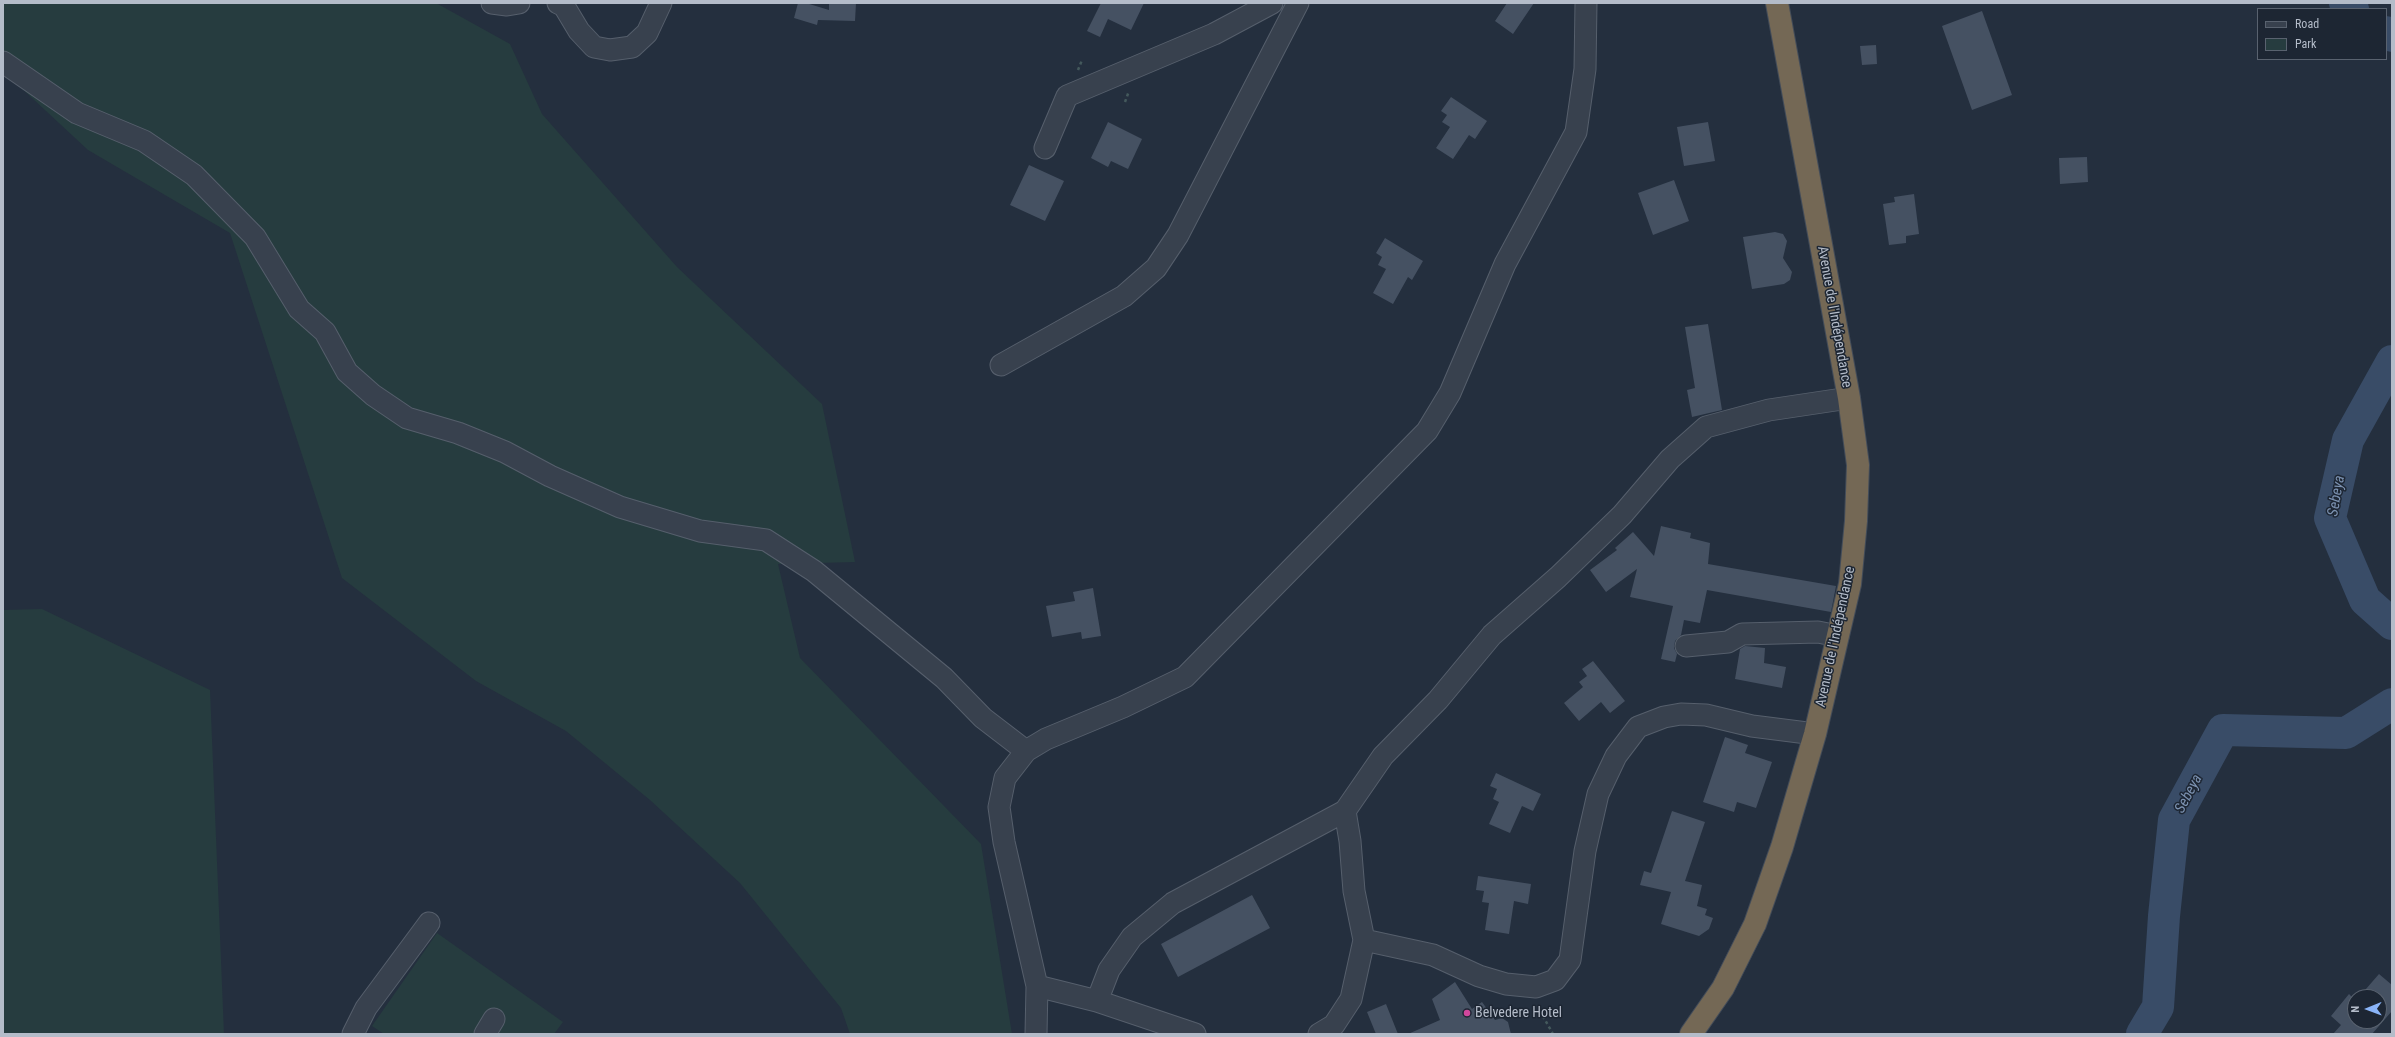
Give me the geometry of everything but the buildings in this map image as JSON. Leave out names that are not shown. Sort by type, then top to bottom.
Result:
[{"type":"highway","name":"Avenue de l'Indépendance","points":[[1691,1034],[1723,988],[1755,924],[1782,847],[1815,734],[1850,584],[1858,465],[1849,398],[1777,3]]},
{"type":"street","points":[[492,3],[507,5],[519,3]]},
{"type":"street","points":[[558,3],[564,6],[578,31],[594,46],[610,50],[632,47],[647,33],[661,3]]},
{"type":"street","points":[[1045,148],[1067,96],[1214,34],[1272,3]]},
{"type":"street","points":[[1001,365],[1124,296],[1156,268],[1178,235],[1298,3]]},
{"type":"street","points":[[1036,1034],[1037,986],[1004,842],[999,807],[1005,778],[1026,751],[1046,739],[1123,707],[1185,677],[1427,431],[1450,393],[1505,264],[1576,132],[1585,69],[1586,3]]},
{"type":"street","points":[[3,62],[77,113],[144,141],[194,175],[255,237],[299,310],[325,332],[347,372],[372,395],[406,418],[458,433],[505,452],[550,476],[620,507],[700,531],[766,540],[814,571],[944,678],[982,718],[1026,751]]},
{"type":"street","points":[[1097,1001],[1110,970],[1132,937],[1173,903],[1345,811],[1383,756],[1438,700],[1492,635],[1617,520],[1670,459],[1706,427],[1768,410],[1849,398]]},
{"type":"street","points":[[1686,646],[1728,642],[1742,634],[1818,632],[1838,636]]},
{"type":"street","points":[[1364,940],[1433,955],[1479,976],[1506,984],[1536,987],[1555,980],[1570,960],[1585,851],[1598,794],[1616,756],[1638,726],[1664,717],[1681,714],[1706,715],[1752,726],[1815,734]]},
{"type":"street","points":[[1319,1034],[1334,1025],[1351,999],[1364,940],[1354,891],[1350,841],[1345,811]]},
{"type":"street","points":[[353,1034],[366,1008],[429,923]]},
{"type":"street","points":[[1037,986],[1097,1001],[1195,1034]]},
{"type":"path","points":[[1536,987],[1540,1011],[1553,1034]]},
{"type":"green space","points":[[3,3],[436,3],[510,44],[542,114],[677,267],[822,404],[855,562],[778,564],[800,658],[981,844],[1012,1034],[850,1034],[841,1008],[740,883],[650,800],[566,731],[476,681],[342,578],[230,233],[88,150],[3,71]]},
{"type":"green space","points":[[42,609],[210,690],[224,1034],[3,1034],[3,610]]},
{"type":"green space","points":[[437,933],[563,1022],[554,1034],[384,1034],[372,1026]]},
{"type":"waterway","name":"Sebeya","points":[[2345,3],[2352,8]]},
{"type":"waterway","name":"Sebeya","points":[[2387,33],[2392,36]]},
{"type":"waterway","name":"Sebeya","points":[[2392,361],[2348,440],[2330,518],[2365,600],[2392,624]]},
{"type":"waterway","name":"Sebeya","points":[[2142,1034],[2158,1007],[2164,916],[2174,820],[2223,730],[2346,733],[2392,704]]},
{"type":"place","name":"Belvedere Hotel","points":[[1467,1013]]}]
